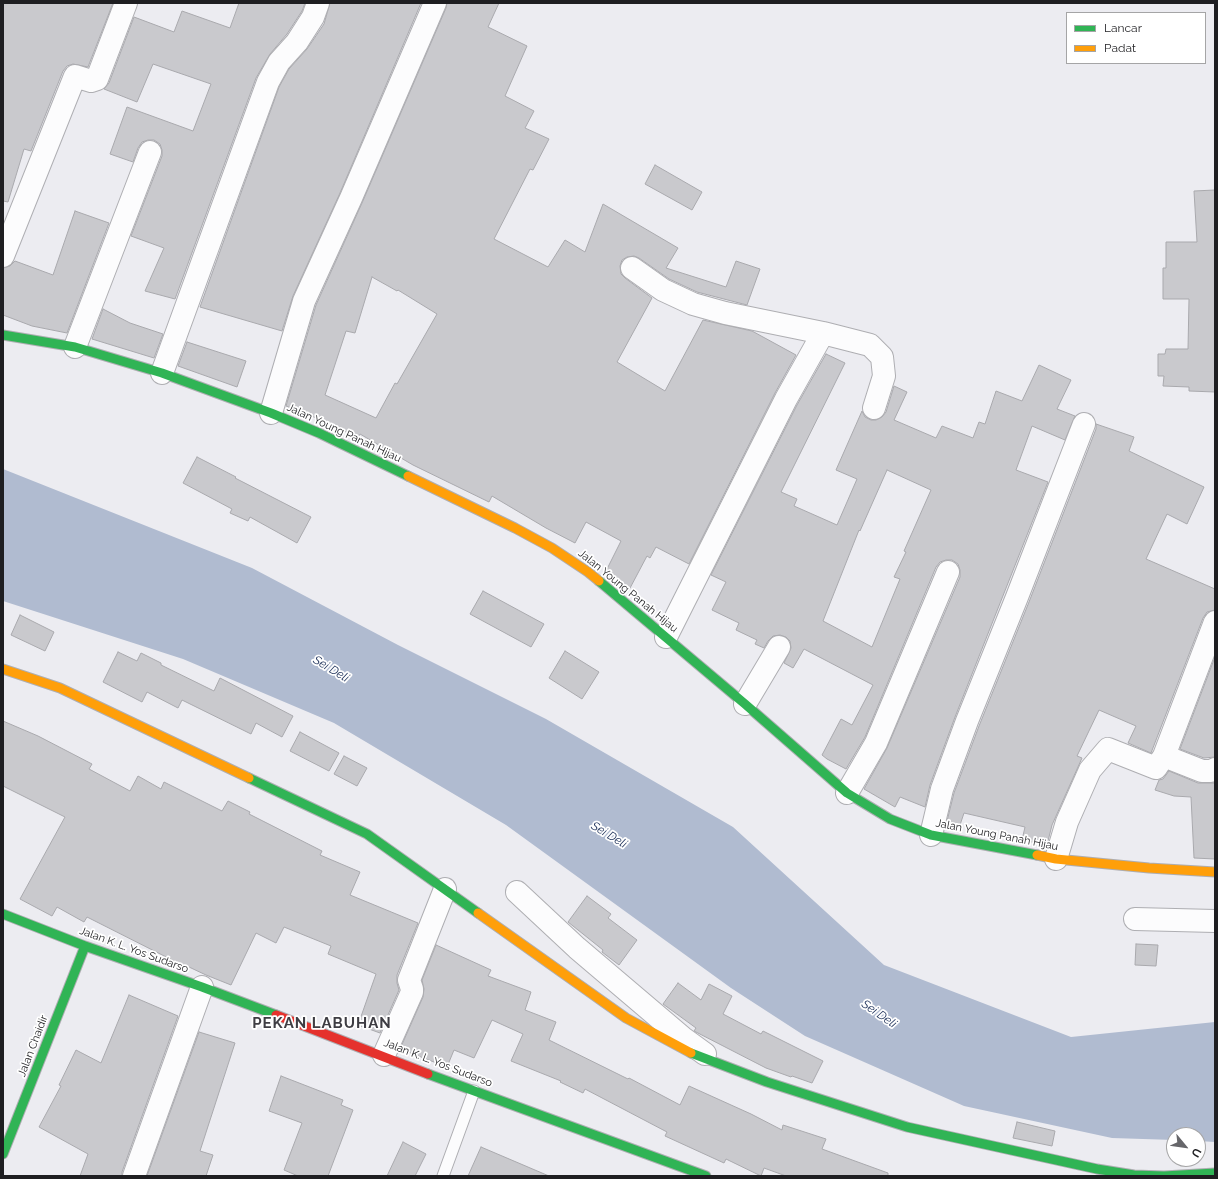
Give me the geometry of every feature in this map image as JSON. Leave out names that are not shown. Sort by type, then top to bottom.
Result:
[{"type":"main road","name":"Jalan Young Panah Hijau","points":[[3,335],[21,337],[75,348],[162,373],[270,413],[319,433],[516,528],[552,548],[588,572],[745,704],[847,793],[890,819],[931,835],[1056,859],[1149,868],[1215,872]]},
{"type":"main road","points":[[3,669],[60,688],[367,834],[626,1018],[687,1052],[767,1082],[907,1127],[1096,1169],[1134,1175],[1164,1176],[1215,1173]]},
{"type":"main road","name":"Jalan K. L. Yos Sudarso","points":[[3,914],[85,946],[202,987],[474,1091],[706,1176]]},
{"type":"main road","name":"Jalan Chaidir","points":[[3,1154],[85,946]]},
{"type":"street","points":[[3,256],[75,76],[91,81],[97,79],[126,3]]},
{"type":"street","points":[[162,373],[268,82],[279,62],[297,42],[313,17],[318,3]]},
{"type":"street","points":[[270,413],[304,301],[351,198],[435,3]]},
{"type":"street","points":[[75,348],[150,152]]},
{"type":"street","points":[[632,268],[662,290],[693,304],[725,313],[823,333],[870,345],[882,357],[884,376],[874,408]]},
{"type":"street","points":[[666,638],[786,399],[823,333]]},
{"type":"street","points":[[931,835],[942,788],[1084,424]]},
{"type":"street","points":[[847,793],[876,743],[948,572]]},
{"type":"street","points":[[1056,859],[1068,822],[1090,770],[1108,749],[1156,768],[1164,756],[1215,622]]},
{"type":"street","points":[[745,704],[779,647]]},
{"type":"street","points":[[1164,756],[1202,771],[1211,771],[1215,769]]},
{"type":"street","points":[[384,1056],[410,997],[412,989],[409,980],[445,889]]},
{"type":"street","points":[[517,892],[577,948],[715,1063]]},
{"type":"street","points":[[1135,919],[1215,921]]},
{"type":"street","points":[[134,1176],[202,987]]},
{"type":"lane","points":[[443,1176],[474,1091]]},
{"type":"water","name":"Sei Deli","points":[[3,469],[252,568],[398,645],[546,719],[733,827],[884,965],[1071,1037],[1215,1022],[1215,1142],[1206,1141],[1206,1127],[1166,1127],[1166,1140],[1112,1138],[964,1106],[805,1036],[731,988],[506,825],[334,723],[183,659],[3,601]]},
{"type":"building","points":[[3,3],[113,3],[88,67],[73,64],[67,66],[63,71],[31,151],[24,149],[8,202],[3,201]]},
{"type":"building","points":[[239,3],[305,3],[302,11],[287,34],[270,54],[256,78],[175,299],[145,291],[164,248],[131,236],[162,156],[162,150],[160,144],[154,140],[148,140],[142,142],[133,162],[110,154],[127,107],[193,131],[211,84],[153,64],[137,102],[104,89],[109,83],[134,17],[174,32],[182,11],[230,28]]},
{"type":"building","points":[[330,3],[421,3],[340,193],[293,296],[282,331],[200,307],[279,87],[289,69],[307,49],[324,24]]},
{"type":"building","points":[[447,3],[499,3],[488,27],[527,46],[505,96],[534,111],[525,128],[549,139],[533,170],[530,169],[494,239],[548,267],[565,240],[585,252],[603,204],[678,248],[666,268],[726,287],[736,261],[760,269],[747,305],[697,292],[669,279],[634,256],[627,257],[622,260],[620,266],[621,274],[652,298],[617,362],[665,391],[703,320],[752,331],[796,355],[775,393],[689,564],[656,547],[650,558],[647,556],[629,590],[606,571],[621,541],[586,522],[575,543],[546,528],[492,496],[489,502],[413,465],[360,434],[358,438],[324,421],[286,406],[316,305],[362,203]],"holes":[[[372,277],[397,291],[398,290],[437,314],[397,384],[395,383],[376,418],[325,395],[346,331],[355,333]]]},
{"type":"building","points":[[655,165],[702,192],[692,210],[645,184]]},
{"type":"building","points":[[1215,190],[1215,392],[1189,391],[1189,387],[1163,386],[1164,376],[1158,376],[1158,354],[1165,354],[1166,349],[1188,349],[1189,299],[1163,299],[1163,268],[1166,268],[1166,242],[1197,242],[1194,191]]},
{"type":"building","points":[[75,211],[109,223],[67,333],[32,326],[3,315],[3,268],[10,266],[15,261],[53,275]]},
{"type":"building","points":[[103,309],[130,323],[163,334],[154,358],[92,339]]},
{"type":"building","points":[[187,342],[246,361],[237,387],[178,366]]},
{"type":"building","points":[[826,354],[845,363],[781,492],[797,499],[794,506],[837,525],[857,479],[836,470],[862,411],[865,417],[871,420],[876,420],[882,417],[886,412],[894,386],[907,392],[894,420],[936,438],[942,426],[973,438],[979,422],[985,424],[996,391],[1022,401],[1039,365],[1071,380],[1057,409],[1075,416],[1065,440],[1032,426],[1016,470],[1048,482],[955,717],[930,785],[925,807],[900,797],[895,807],[864,789],[887,748],[960,577],[958,564],[952,560],[946,560],[940,562],[936,567],[865,737],[846,769],[822,755],[841,719],[852,725],[873,685],[804,649],[793,668],[784,663],[791,648],[790,641],[786,637],[780,635],[773,636],[764,648],[755,644],[757,640],[736,630],[739,623],[712,610],[726,582],[711,575],[797,405]],"holes":[[[887,470],[931,490],[904,551],[906,552],[894,577],[900,579],[872,647],[823,621],[859,530],[860,531]]]},
{"type":"building","points":[[1096,424],[1134,437],[1129,451],[1204,487],[1187,524],[1167,514],[1146,559],[1215,589],[1215,610],[1207,612],[1203,618],[1151,753],[1128,743],[1136,726],[1099,710],[1077,756],[1082,758],[1052,825],[1047,845],[1022,840],[1025,827],[964,813],[959,828],[946,825],[954,793],[979,726],[1029,602],[1096,429]]},
{"type":"building","points":[[197,457],[311,517],[297,543],[250,517],[248,521],[230,513],[232,509],[183,483]]},
{"type":"building","points":[[483,591],[544,624],[531,647],[470,614]]},
{"type":"building","points":[[20,615],[54,632],[45,651],[11,635]]},
{"type":"building","points":[[565,651],[599,672],[582,699],[549,678]]},
{"type":"building","points":[[118,652],[137,661],[141,653],[161,663],[161,665],[214,691],[220,678],[293,716],[282,737],[256,723],[251,734],[182,700],[178,708],[147,692],[142,702],[103,682]]},
{"type":"building","points":[[1215,657],[1215,757],[1204,758],[1180,749]]},
{"type":"building","points":[[3,721],[38,736],[92,764],[89,769],[130,791],[138,776],[161,789],[164,782],[222,811],[228,801],[250,812],[249,814],[322,851],[320,855],[360,872],[350,895],[418,923],[397,975],[399,990],[380,1033],[358,1025],[376,974],[328,954],[331,946],[284,927],[276,943],[256,933],[231,985],[189,967],[188,968],[87,917],[84,922],[57,907],[52,916],[20,899],[65,817],[3,786]]},
{"type":"building","points":[[300,732],[339,753],[329,771],[290,751]]},
{"type":"building","points":[[344,756],[367,768],[357,786],[334,774]]},
{"type":"building","points":[[1169,771],[1198,783],[1215,783],[1215,859],[1194,858],[1191,797],[1174,796],[1155,790],[1159,780],[1163,779]]},
{"type":"building","points":[[587,896],[611,914],[608,918],[637,940],[619,965],[568,922]]},
{"type":"building","points":[[1136,944],[1158,945],[1156,966],[1135,965]]},
{"type":"building","points":[[436,945],[491,970],[488,976],[531,992],[525,1010],[556,1022],[549,1040],[628,1079],[629,1078],[680,1105],[689,1086],[751,1114],[782,1130],[783,1125],[826,1139],[822,1149],[888,1173],[888,1176],[786,1176],[764,1168],[761,1176],[726,1159],[724,1163],[665,1136],[667,1132],[585,1089],[583,1093],[560,1082],[561,1081],[511,1061],[523,1034],[492,1020],[474,1058],[454,1050],[447,1067],[400,1049],[423,997],[424,989],[422,980]]},
{"type":"building","points":[[678,983],[701,1000],[709,984],[732,996],[723,1014],[761,1034],[763,1031],[823,1061],[812,1083],[766,1068],[694,1031],[696,1028],[663,1004]]},
{"type":"building","points":[[129,995],[178,1016],[122,1172],[122,1176],[80,1176],[88,1154],[39,1127],[61,1086],[59,1085],[76,1050],[101,1063]]},
{"type":"building","points":[[199,1032],[235,1043],[200,1151],[213,1155],[206,1176],[147,1176]]},
{"type":"building","points":[[281,1076],[343,1100],[341,1105],[353,1110],[328,1176],[298,1176],[284,1170],[302,1123],[269,1111]]},
{"type":"building","points":[[1017,1122],[1055,1131],[1052,1146],[1013,1138]]},
{"type":"building","points":[[403,1142],[426,1154],[415,1176],[387,1176]]},
{"type":"building","points":[[481,1147],[549,1176],[468,1176]]},
{"type":"traffic: fast","points":[[3,335],[75,347],[162,373],[271,413],[319,433],[408,476]]},
{"type":"traffic: fast","points":[[599,581],[745,704],[847,793],[890,819],[931,835],[1037,855]]},
{"type":"traffic: fast","points":[[249,778],[367,834],[478,913]]},
{"type":"traffic: fast","points":[[3,914],[85,946],[276,1015]]},
{"type":"traffic: fast","points":[[3,1154],[85,946]]},
{"type":"traffic: fast","points":[[691,1053],[767,1082],[907,1127],[1097,1169],[1134,1175],[1164,1176],[1215,1173]]},
{"type":"traffic: fast","points":[[428,1074],[706,1176]]},
{"type":"traffic: slow","points":[[408,476],[515,528],[552,548],[599,581]]},
{"type":"traffic: slow","points":[[3,669],[60,688],[249,778]]},
{"type":"traffic: slow","points":[[1037,855],[1056,859],[1149,868],[1215,872]]},
{"type":"traffic: slow","points":[[478,913],[626,1018],[691,1053]]},
{"type":"traffic: jam","points":[[276,1015],[428,1074]]},
{"type":"district","name":"PEKAN LABUHAN","points":[[322,1023]]}]
